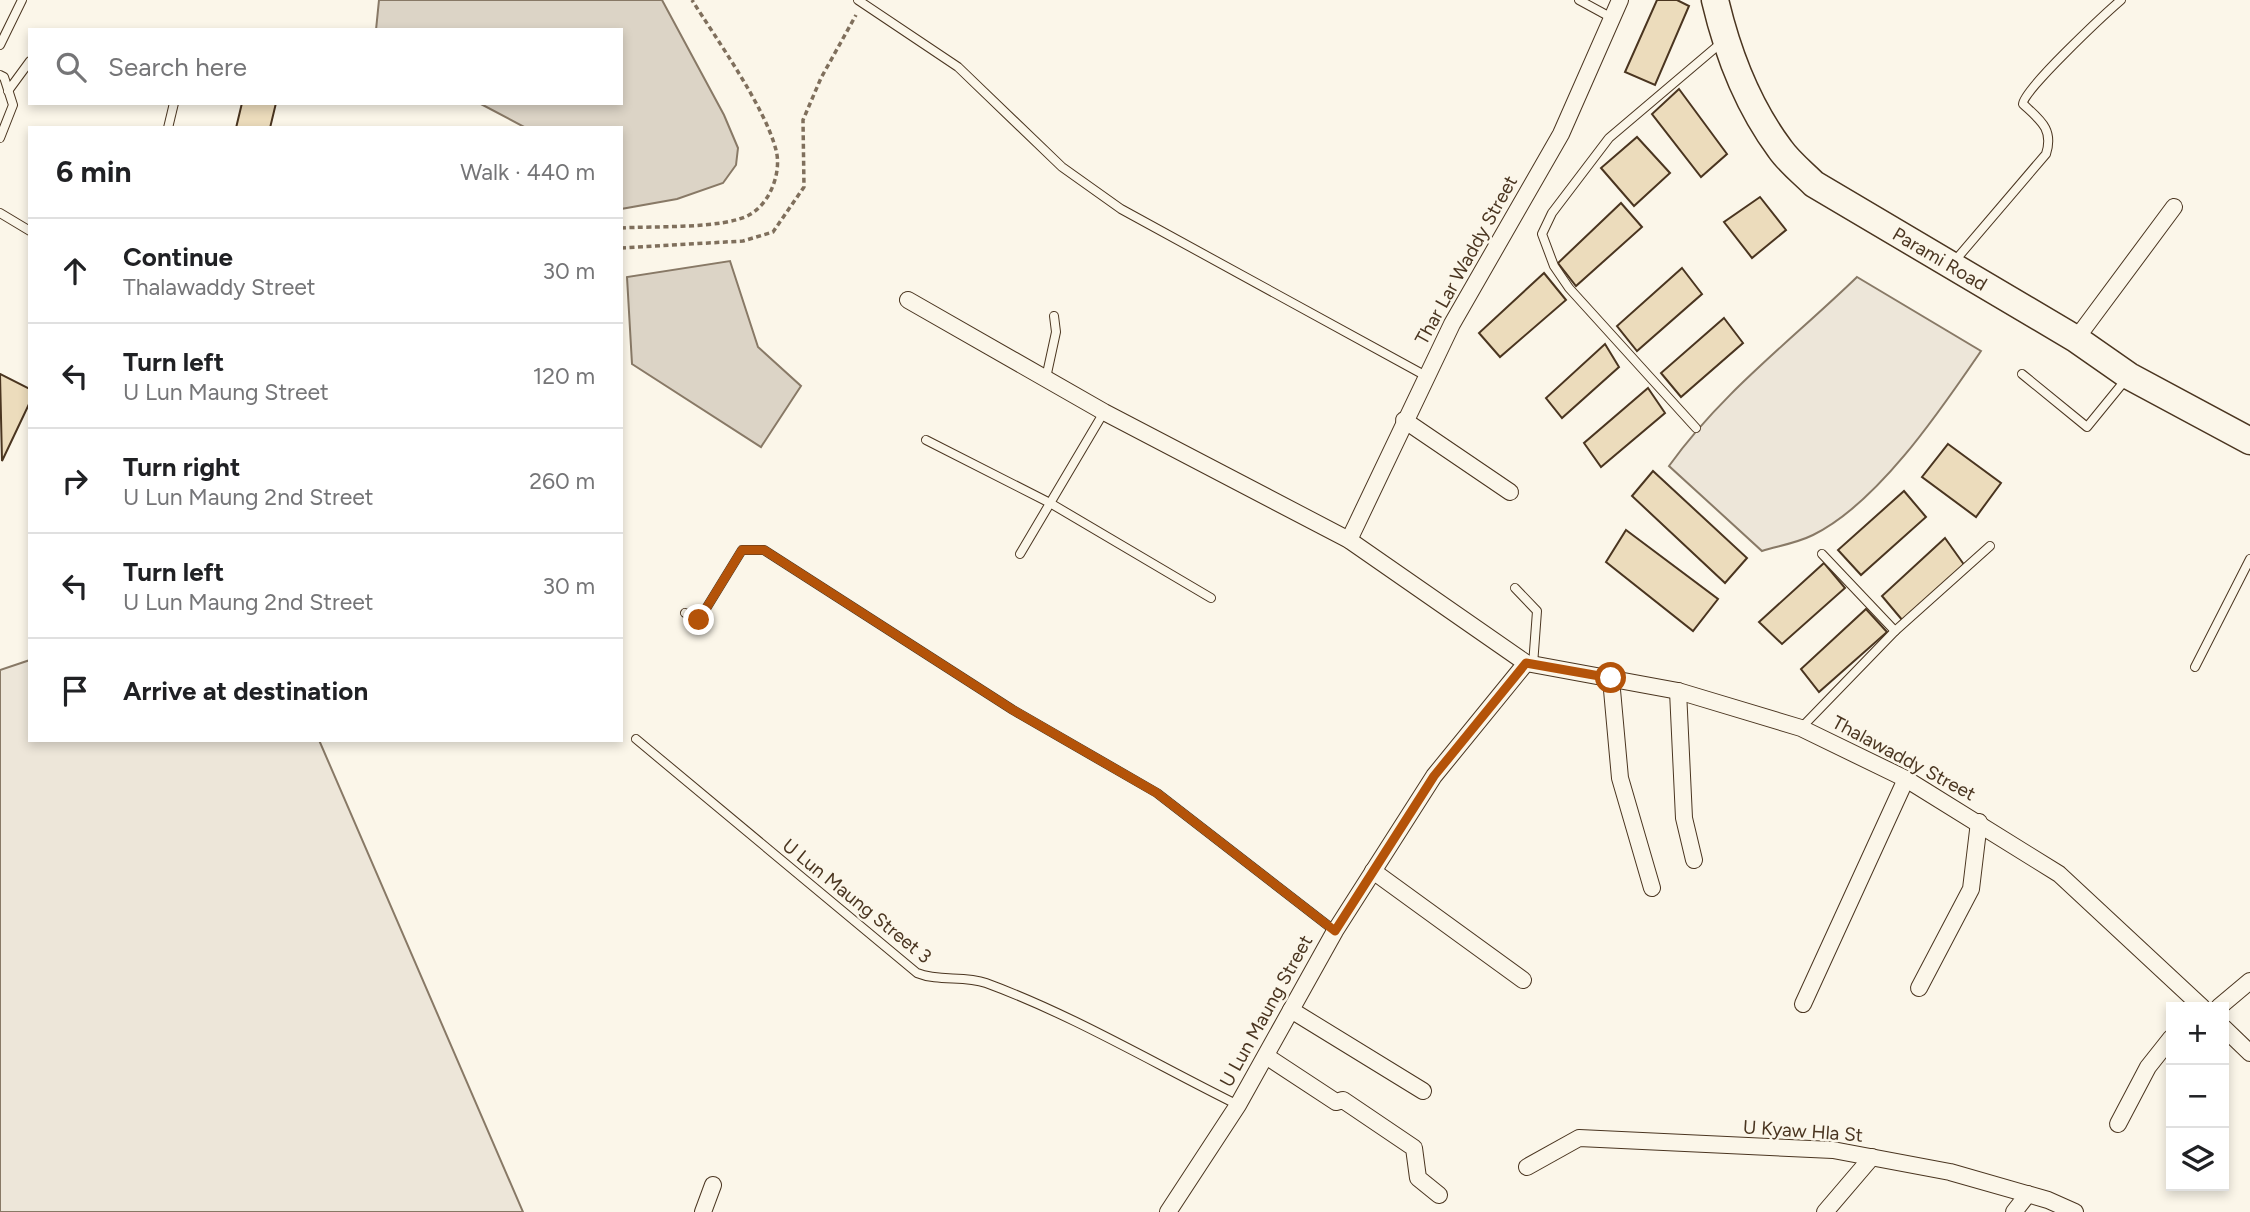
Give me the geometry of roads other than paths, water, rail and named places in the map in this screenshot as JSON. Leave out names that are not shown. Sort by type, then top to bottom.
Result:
[{"type":"main road","name":"Parami Road","points":[[1715,0],[1726,39],[1759,116],[1780,150],[1814,184],[2076,339],[2129,376],[2250,441]]},
{"type":"street","name":"Thar Lar Waddy Street","points":[[1349,540],[1452,324],[1561,134],[1620,0]]},
{"type":"street","points":[[2076,339],[2174,207]]},
{"type":"street","points":[[908,300],[1104,412],[1349,540],[1530,664]]},
{"type":"street","points":[[1404,420],[1510,492]]},
{"type":"street","name":"Thalawaddy Street","points":[[1530,664],[1678,691],[1801,728],[1906,779],[2059,874],[2197,1002]]},
{"type":"street","name":"U Lun Maung Street","points":[[1168,1212],[1238,1105],[1335,931],[1434,776],[1530,664]]},
{"type":"street","points":[[1611,678],[1620,778],[1652,888]]},
{"type":"street","points":[[1678,691],[1684,818],[1694,860]]},
{"type":"street","points":[[1803,1004],[1906,779]]},
{"type":"street","points":[[1919,988],[1971,889],[1979,822]]},
{"type":"street","points":[[1373,871],[1523,980]]},
{"type":"street","points":[[2225,1002],[2250,981]]},
{"type":"street","points":[[1291,1010],[1423,1091]]},
{"type":"street","points":[[2229,1033],[2250,1053]]},
{"type":"street","points":[[2118,1124],[2148,1067],[2166,1044]]},
{"type":"street","points":[[1266,1056],[1336,1102],[1343,1100],[1414,1148],[1418,1178],[1439,1195]]},
{"type":"street","name":"U Kyaw Hla St","points":[[1527,1167],[1579,1138],[1833,1150],[1950,1172],[2028,1194],[2044,1206],[2075,1212]]},
{"type":"street","points":[[1825,1212],[1872,1157]]},
{"type":"street","points":[[703,1212],[713,1185]]},
{"type":"street","points":[[2014,1212],[2028,1194]]},
{"type":"lane","points":[[0,45],[22,0]]},
{"type":"lane","points":[[1579,0],[1612,18]]},
{"type":"lane","points":[[1951,265],[2046,154],[2050,140],[2045,125],[2023,104],[2024,95],[2056,65],[2088,28],[2120,0]]},
{"type":"lane","points":[[860,1],[958,67],[1062,167],[1121,209],[1426,376]]},
{"type":"lane","points":[[1696,428],[1569,288],[1553,266],[1542,234],[1552,213],[1609,138],[1726,39]]},
{"type":"lane","points":[[8,91],[28,64]]},
{"type":"lane","points":[[0,75],[13,105],[0,138]]},
{"type":"lane","points":[[168,126],[174,105]]},
{"type":"lane","points":[[0,213],[28,230]]},
{"type":"lane","points":[[1046,378],[1056,332],[1054,316]]},
{"type":"lane","points":[[2022,374],[2087,427],[2129,376]]},
{"type":"lane","points":[[1020,554],[1104,412]]},
{"type":"lane","points":[[926,440],[1050,503],[1211,598]]},
{"type":"lane","points":[[1801,728],[1895,631],[1990,546]]},
{"type":"lane","points":[[685,613],[699,620],[742,550],[764,550],[1013,710],[1157,793],[1335,931]]},
{"type":"lane","points":[[1822,554],[1895,631]]},
{"type":"lane","points":[[2195,667],[2250,559]]},
{"type":"lane","points":[[1515,588],[1537,611],[1530,664]]},
{"type":"lane","name":"U Lun Maung Street 3","points":[[636,739],[917,973],[931,979],[982,981],[1238,1105]]}]
